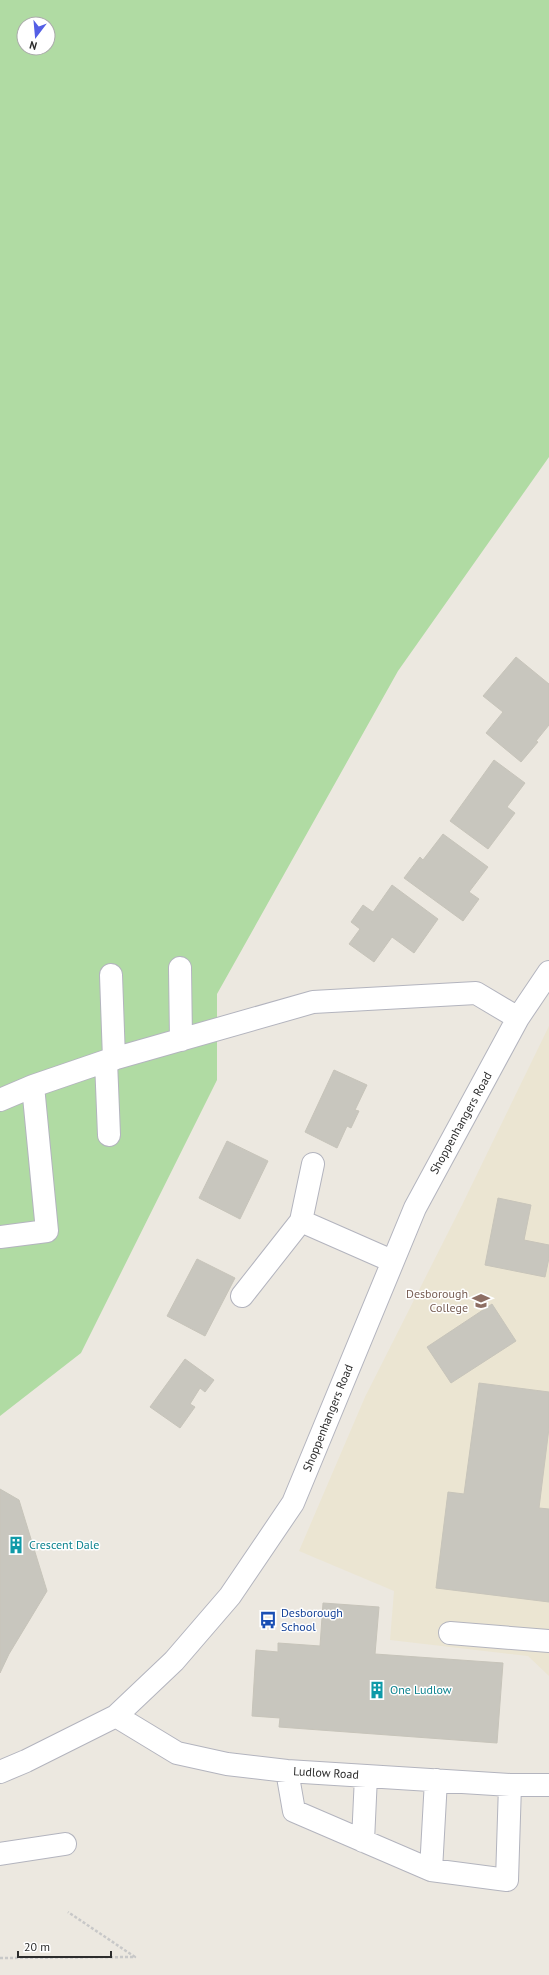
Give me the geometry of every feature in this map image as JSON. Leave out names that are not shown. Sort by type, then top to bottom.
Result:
[{"type":"street","points":[[180,968],[181,1040]]},
{"type":"street","name":"Shoppenhangers Road","points":[[0,1772],[26,1761],[116,1716],[174,1661],[230,1596],[293,1504],[415,1208],[518,1018],[549,972]]},
{"type":"street","points":[[109,1135],[111,975]]},
{"type":"street","points":[[0,1100],[34,1086],[110,1060],[313,1002],[476,993],[518,1018]]},
{"type":"street","points":[[0,1237],[47,1231],[34,1086]]},
{"type":"street","points":[[242,1296],[301,1221],[314,1164]]},
{"type":"street","points":[[301,1221],[392,1261]]},
{"type":"street","points":[[450,1633],[549,1641]]},
{"type":"street","name":"Ludlow Road","points":[[116,1716],[177,1753],[227,1764],[288,1771],[510,1785],[549,1785]]},
{"type":"street","points":[[288,1771],[294,1811],[431,1870],[507,1880],[510,1785]]},
{"type":"street","points":[[363,1841],[366,1776]]},
{"type":"street","points":[[431,1870],[436,1780]]},
{"type":"street","points":[[0,1854],[64,1844]]},
{"type":"path","points":[[0,1958],[135,1957],[68,1912]]},
{"type":"shaded area","name":"Desborough College","points":[[549,1026],[549,1676],[528,1656],[390,1640],[394,1591],[299,1551],[365,1397],[462,1205]]},
{"type":"green space","points":[[0,0],[549,0],[549,457],[398,671],[217,994],[217,1080],[81,1353],[0,1416]]},
{"type":"building","points":[[516,657],[549,684],[549,725],[536,741],[538,742],[521,762],[486,733],[503,712],[483,696]]},
{"type":"building","points":[[494,760],[525,783],[507,807],[515,813],[488,849],[450,821]]},
{"type":"building","points":[[443,834],[488,867],[469,892],[479,899],[463,921],[404,878],[420,857],[423,860]]},
{"type":"building","points":[[392,885],[438,919],[414,953],[392,937],[374,962],[349,944],[360,929],[351,922],[363,905],[373,912]]},
{"type":"building","points":[[334,1070],[367,1085],[355,1110],[359,1111],[351,1128],[347,1126],[337,1148],[305,1132]]},
{"type":"building","points":[[227,1141],[268,1161],[240,1219],[199,1198]]},
{"type":"building","points":[[498,1198],[531,1205],[524,1240],[549,1245],[549,1258],[545,1277],[485,1265]]},
{"type":"building","points":[[197,1259],[235,1278],[205,1336],[167,1316]]},
{"type":"building","points":[[492,1304],[516,1341],[451,1383],[427,1347]]},
{"type":"building","points":[[185,1359],[214,1380],[205,1392],[200,1388],[190,1404],[195,1407],[180,1428],[150,1407]]},
{"type":"building","points":[[479,1383],[549,1392],[549,1428],[539,1508],[549,1509],[549,1602],[436,1588],[448,1492],[464,1494]]},
{"type":"building","name":"Crescent Dale","points":[[0,1489],[19,1500],[47,1591],[9,1654],[0,1673]]},
{"type":"building","name":"One Ludlow","points":[[323,1603],[379,1607],[375,1654],[503,1663],[497,1743],[279,1727],[280,1718],[252,1716],[256,1650],[278,1652],[278,1643],[320,1646]]},
{"type":"place","name":"Desborough College","points":[[481,1301]]},
{"type":"place","name":"Crescent Dale","points":[[16,1545]]},
{"type":"place","name":"Desborough School","points":[[268,1620]]},
{"type":"place","name":"One Ludlow","points":[[377,1690]]}]
